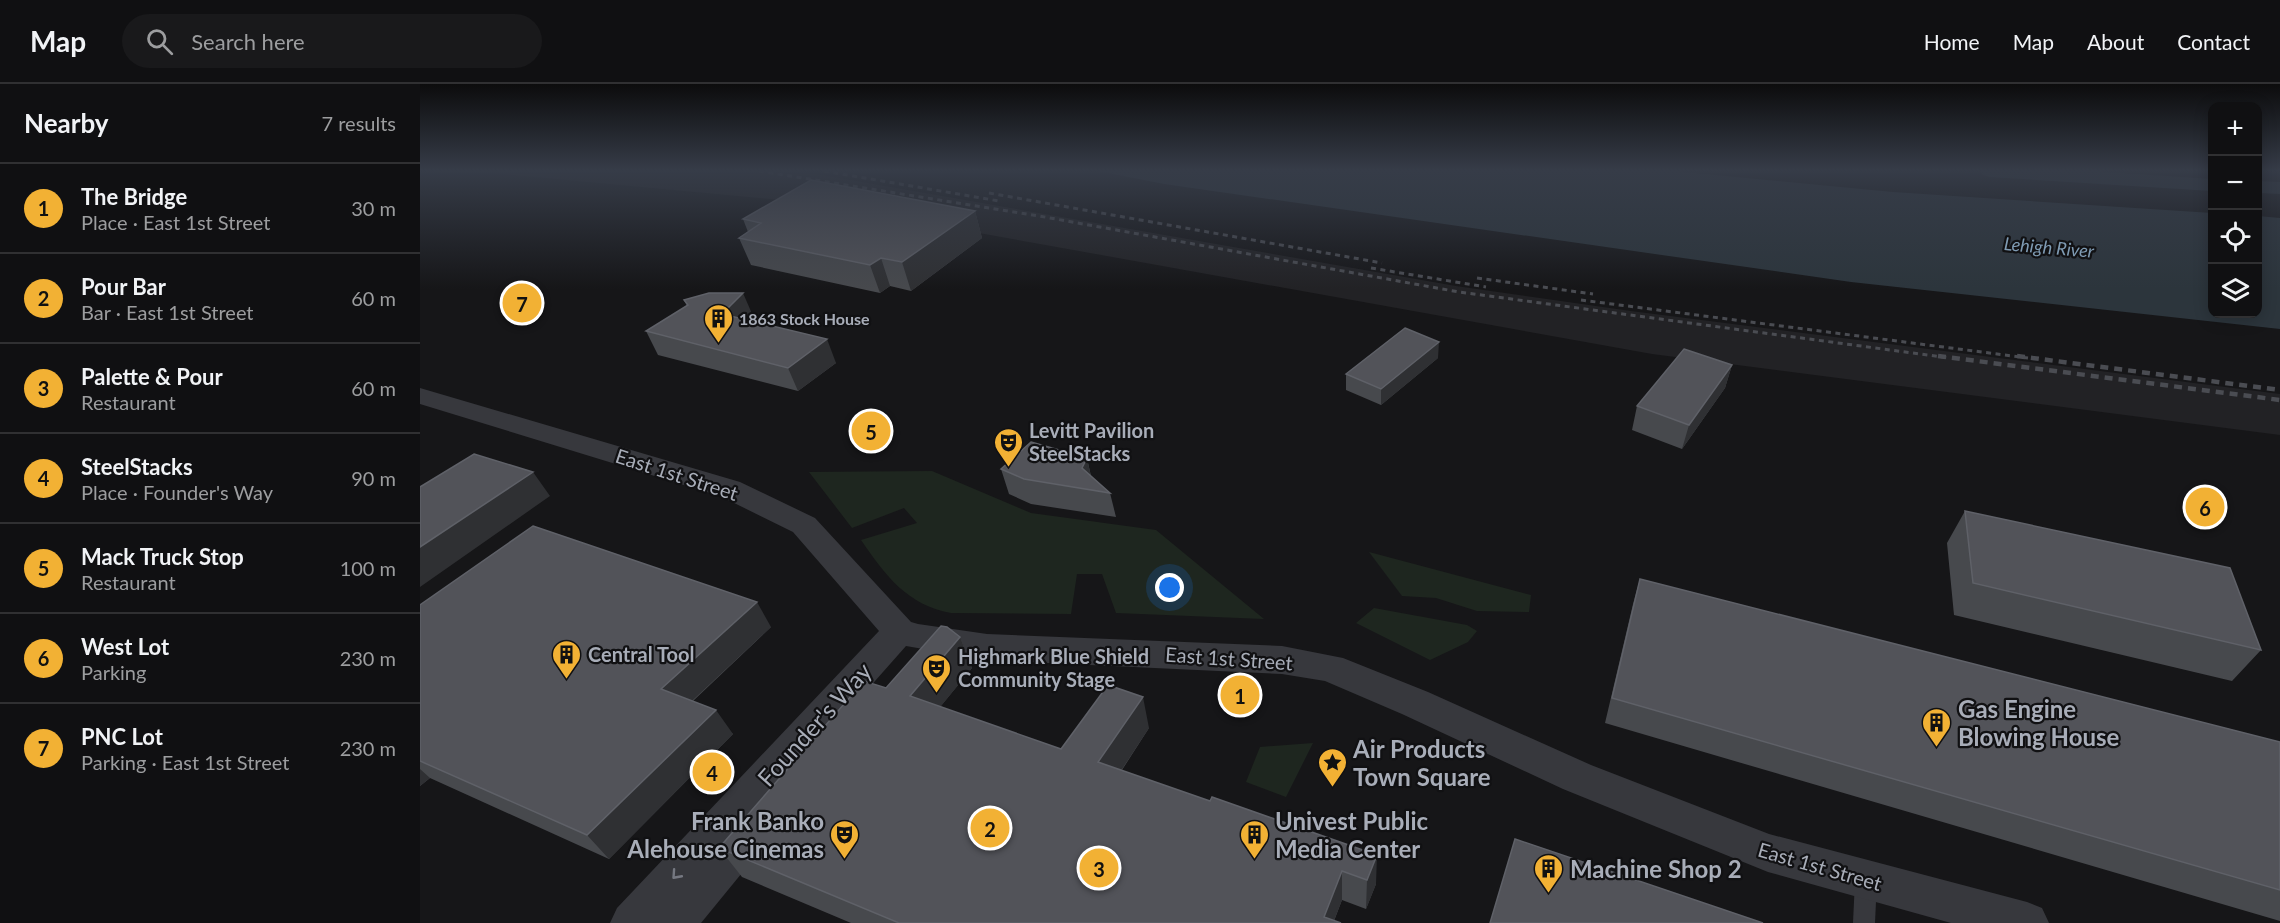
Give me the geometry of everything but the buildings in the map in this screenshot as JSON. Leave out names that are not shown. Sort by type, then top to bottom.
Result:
[{"type":"street","name":"East 1st Street","points":[[420,396],[730,489],[804,525],[908,634],[987,647],[1207,655],[1282,660],[1330,668],[1405,699],[1577,777],[1768,854],[2026,923]]},
{"type":"street","points":[[683,920],[908,634]]},
{"type":"street","name":"Founder's Way","points":[[632,923],[908,634]]},
{"type":"lane","points":[[1864,923],[1866,880]]},
{"type":"shaded area","points":[[852,210],[1023,210],[1456,286],[1631,311],[2280,394],[2280,435],[1652,354]]},
{"type":"shaded area","points":[[932,471],[1031,513],[1156,530],[1264,619],[1116,613],[1102,574],[1077,574],[1071,614],[951,613],[935,609],[898,587],[861,540],[917,523],[904,508],[852,528],[809,472]]},
{"type":"shaded area","points":[[1369,552],[1531,595],[1529,612],[1477,611],[1436,598],[1402,596]]},
{"type":"shaded area","points":[[1374,608],[1467,625],[1477,631],[1468,642],[1430,660],[1356,623]]},
{"type":"shaded area","points":[[1313,743],[1286,797],[1246,782],[1260,747]]},
{"type":"water","name":"Lehigh River","points":[[1347,210],[2169,210],[2208,213],[2208,318],[2262,318],[2262,216],[2280,218],[2280,329],[1851,282]]},
{"type":"railway","points":[[1003,210],[1459,292],[1950,358]]},
{"type":"railway","points":[[1085,210],[1382,263]]},
{"type":"railway","points":[[1371,268],[1486,287]]},
{"type":"railway","points":[[1477,278],[1593,294]]},
{"type":"railway","points":[[1581,300],[2028,358]]},
{"type":"railway","points":[[1938,356],[2280,400]]},
{"type":"railway","points":[[2017,356],[2280,390]]},
{"type":"place","name":"PNC Lot","points":[[522,303]]},
{"type":"place","name":"1863 Stock House","points":[[718,344]]},
{"type":"place","name":"Mack Truck Stop","points":[[871,431]]},
{"type":"place","name":"Levitt Pavilion SteelStacks","points":[[1008,468]]},
{"type":"place","name":"West Lot","points":[[2205,507]]},
{"type":"place","name":"Central Tool","points":[[567,680]]},
{"type":"place","name":"Highmark Blue Shield Community Stage","points":[[937,694]]},
{"type":"place","name":"The Bridge","points":[[1240,695]]},
{"type":"place","name":"Gas Engine Blowing House","points":[[1937,748]]},
{"type":"place","name":"SteelStacks","points":[[712,772]]},
{"type":"place","name":"Air Products Town Square","points":[[1332,788]]},
{"type":"place","name":"Pour Bar","points":[[990,828]]},
{"type":"place","name":"Frank Banko Alehouse Cinemas","points":[[845,860]]},
{"type":"place","name":"Univest Public Media Center","points":[[1254,860]]},
{"type":"place","name":"Palette & Pour","points":[[1099,868]]},
{"type":"place","name":"Machine Shop 2","points":[[1549,894]]}]
